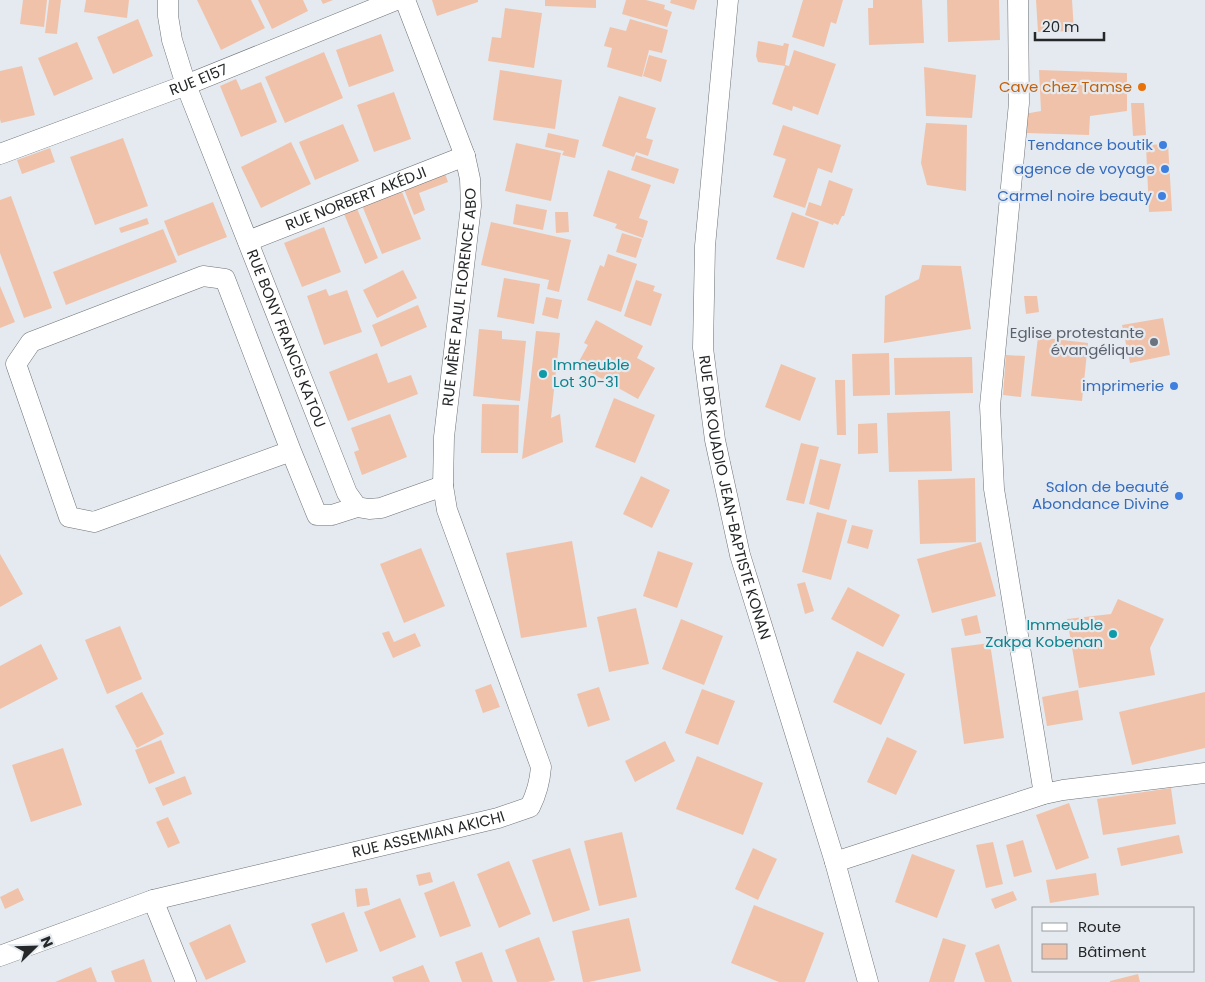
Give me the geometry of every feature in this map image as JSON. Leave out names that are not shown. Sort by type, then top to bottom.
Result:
[{"type":"street","name":"RUE BONY FRANCIS KATOU","points":[[168,0],[168,16],[172,40],[186,85],[347,493],[357,507]]},
{"type":"street","name":"RUE E157","points":[[0,154],[186,85],[396,0]]},
{"type":"street","name":"RUE MÈRE PAUL FLORENCE ABO","points":[[405,0],[465,156],[470,179],[471,206],[444,437],[443,486]]},
{"type":"street","name":"RUE DR KOUADIO JEAN-BAPTISTE KONAN","points":[[728,0],[705,246],[704,348],[715,440],[740,555],[835,862],[868,982]]},
{"type":"street","points":[[1018,0],[1019,103],[990,406],[994,489],[1044,794]]},
{"type":"street","name":"RUE NORBERT AKÉDJI","points":[[248,242],[465,156]]},
{"type":"street","points":[[291,451],[94,522],[69,517],[16,364],[31,342],[203,276],[225,279],[317,515],[332,515],[357,507],[381,508],[443,486]]},
{"type":"street","name":"RUE ASSEMIAN AKICHI","points":[[0,956],[153,900],[498,818],[530,807],[537,793],[541,766],[447,510],[443,486]]},
{"type":"street","points":[[835,862],[1044,794],[1063,790],[1205,773]]},
{"type":"street","points":[[153,900],[186,982]]},
{"type":"building","points":[[23,0],[47,0],[44,27],[20,24]]},
{"type":"building","points":[[49,0],[61,0],[57,34],[45,33]]},
{"type":"building","points":[[86,0],[129,0],[127,18],[84,12]]},
{"type":"building","points":[[197,0],[251,0],[265,28],[221,50]]},
{"type":"building","points":[[258,0],[303,0],[308,11],[272,29]]},
{"type":"building","points":[[321,0],[333,0],[323,4]]},
{"type":"building","points":[[432,0],[478,0],[478,2],[437,16]]},
{"type":"building","points":[[545,0],[596,0],[596,8],[545,6]]},
{"type":"building","points":[[626,0],[646,0],[665,5],[664,9],[672,12],[667,27],[622,14]]},
{"type":"building","points":[[671,0],[697,0],[694,10],[670,3]]},
{"type":"building","points":[[803,0],[843,0],[836,24],[831,22],[824,47],[792,37]]},
{"type":"building","points":[[873,0],[922,0],[924,43],[869,45],[868,8],[873,8]]},
{"type":"building","points":[[947,0],[999,0],[1000,40],[948,42]]},
{"type":"building","points":[[1036,0],[1072,0],[1074,31],[1038,32]]},
{"type":"building","points":[[505,8],[542,13],[534,68],[488,61],[492,37],[501,38]]},
{"type":"building","points":[[138,19],[153,56],[113,74],[97,37]]},
{"type":"building","points":[[630,19],[668,30],[662,53],[649,50],[642,77],[607,67],[612,48],[604,46],[610,27],[626,31]]},
{"type":"building","points":[[381,34],[394,71],[349,87],[336,50]]},
{"type":"building","points":[[758,41],[783,46],[784,43],[789,44],[785,65],[789,66],[794,50],[836,64],[818,115],[793,106],[792,111],[772,104],[785,66],[758,62],[756,56]]},
{"type":"building","points":[[77,42],[93,79],[54,96],[38,58]]},
{"type":"building","points":[[324,52],[343,98],[285,123],[265,77]]},
{"type":"building","points":[[649,55],[667,60],[661,82],[643,76]]},
{"type":"building","points":[[22,66],[35,115],[1,123],[0,71]]},
{"type":"building","points":[[924,67],[976,75],[972,118],[926,116]]},
{"type":"building","points":[[500,70],[562,80],[555,129],[493,120]]},
{"type":"building","points":[[1039,70],[1127,73],[1127,111],[1090,116],[1089,135],[1025,133],[1024,114],[1041,111]]},
{"type":"building","points":[[236,79],[241,90],[261,82],[277,122],[241,137],[220,86]]},
{"type":"building","points":[[394,92],[411,139],[374,152],[357,105]]},
{"type":"building","points":[[619,96],[656,108],[646,138],[653,140],[648,156],[636,152],[634,157],[602,146]]},
{"type":"building","points":[[1131,103],[1144,103],[1146,135],[1133,136]]},
{"type":"building","points":[[926,123],[967,125],[966,191],[927,185],[921,163]]},
{"type":"building","points":[[343,124],[359,161],[315,180],[299,142]]},
{"type":"building","points":[[783,125],[841,145],[832,173],[818,168],[805,208],[773,197],[786,159],[773,155]]},
{"type":"building","points":[[548,133],[579,140],[575,158],[562,155],[564,151],[545,147]]},
{"type":"building","points":[[123,138],[148,206],[95,225],[70,157]]},
{"type":"building","points":[[291,142],[311,184],[261,208],[241,167]]},
{"type":"building","points":[[516,143],[561,153],[551,201],[505,191]]},
{"type":"building","points":[[1168,144],[1172,211],[1149,212],[1146,145]]},
{"type":"building","points":[[50,148],[55,162],[22,174],[17,160]]},
{"type":"building","points":[[636,155],[679,169],[674,184],[631,170]]},
{"type":"building","points":[[443,168],[448,182],[419,193],[425,210],[414,215],[402,184]]},
{"type":"building","points":[[608,170],[651,185],[639,218],[648,221],[643,238],[615,228],[617,224],[593,216]]},
{"type":"building","points":[[829,180],[853,189],[844,216],[842,216],[838,225],[805,215],[809,202],[821,206]]},
{"type":"building","points":[[400,187],[421,239],[382,254],[361,203]]},
{"type":"building","points":[[11,196],[52,308],[24,318],[0,253],[0,200]]},
{"type":"building","points":[[213,202],[227,237],[178,256],[164,221]]},
{"type":"building","points":[[355,204],[378,258],[365,264],[342,209]]},
{"type":"building","points":[[516,204],[547,210],[543,230],[513,224]]},
{"type":"building","points":[[555,212],[568,212],[569,232],[556,233]]},
{"type":"building","points":[[792,212],[819,222],[804,268],[776,259]]},
{"type":"building","points":[[147,218],[149,224],[121,233],[119,228]]},
{"type":"building","points":[[491,222],[571,240],[559,292],[547,289],[549,280],[481,265]]},
{"type":"building","points":[[324,227],[341,272],[302,287],[284,243]]},
{"type":"building","points":[[163,229],[177,262],[66,305],[53,272]]},
{"type":"building","points":[[622,233],[642,239],[636,258],[616,252]]},
{"type":"building","points":[[608,254],[637,264],[621,312],[587,300],[600,265],[604,267]]},
{"type":"building","points":[[922,265],[961,266],[971,329],[884,343],[885,296],[919,279]]},
{"type":"building","points":[[403,270],[417,298],[377,318],[363,290]]},
{"type":"building","points":[[504,278],[540,284],[534,324],[497,317]]},
{"type":"building","points":[[636,280],[655,286],[653,291],[662,294],[651,326],[624,316]]},
{"type":"building","points":[[0,286],[15,322],[0,328]]},
{"type":"building","points":[[326,289],[329,296],[347,290],[362,332],[324,345],[307,296]]},
{"type":"building","points":[[1024,296],[1037,296],[1039,312],[1026,314]]},
{"type":"building","points":[[546,297],[562,300],[558,319],[542,315]]},
{"type":"building","points":[[418,305],[427,327],[381,347],[372,325]]},
{"type":"building","points":[[1163,318],[1170,355],[1130,363],[1122,325]]},
{"type":"building","points":[[596,320],[643,346],[637,358],[655,368],[638,399],[577,365],[588,345],[584,343]]},
{"type":"building","points":[[479,329],[502,331],[502,339],[526,341],[520,401],[473,396]]},
{"type":"building","name":"Immeuble Lot 30-31","points":[[536,331],[560,333],[551,418],[560,414],[563,442],[522,459]]},
{"type":"building","points":[[1038,337],[1088,343],[1082,401],[1031,396]]},
{"type":"building","points":[[377,353],[388,383],[411,375],[418,394],[348,421],[329,372]]},
{"type":"building","points":[[889,353],[890,395],[853,396],[852,354]]},
{"type":"building","points":[[1006,355],[1025,356],[1021,397],[1003,395]]},
{"type":"building","points":[[972,357],[973,393],[895,395],[894,358]]},
{"type":"building","points":[[781,364],[816,378],[800,421],[765,407]]},
{"type":"building","points":[[835,380],[845,380],[846,435],[837,435]]},
{"type":"building","points":[[614,398],[655,415],[635,463],[595,447]]},
{"type":"building","points":[[482,404],[519,405],[518,453],[481,453]]},
{"type":"building","points":[[950,411],[952,471],[889,472],[887,413]]},
{"type":"building","points":[[390,414],[407,457],[362,475],[354,452],[359,450],[351,428]]},
{"type":"building","points":[[877,423],[878,453],[858,454],[858,424]]},
{"type":"building","points":[[801,443],[819,447],[804,504],[786,500]]},
{"type":"building","points":[[820,459],[841,464],[829,510],[809,504]]},
{"type":"building","points":[[641,476],[670,490],[652,528],[623,514]]},
{"type":"building","points":[[975,478],[976,542],[920,544],[918,480]]},
{"type":"building","points":[[817,512],[847,520],[831,580],[802,572]]},
{"type":"building","points":[[852,525],[873,530],[868,549],[847,543]]},
{"type":"building","points":[[572,541],[587,627],[521,638],[506,553]]},
{"type":"building","points":[[981,542],[996,596],[932,613],[917,559]]},
{"type":"building","points":[[421,548],[445,606],[404,623],[380,564]]},
{"type":"building","points":[[658,551],[693,563],[677,608],[643,596]]},
{"type":"building","points":[[0,554],[23,594],[0,607]]},
{"type":"building","points":[[805,582],[814,611],[805,614],[797,584]]},
{"type":"building","points":[[848,587],[900,615],[883,647],[831,619]]},
{"type":"building","name":"Immeuble Zakpa Kobenan","points":[[1118,599],[1164,619],[1150,648],[1155,675],[1079,688],[1067,619],[1111,614]]},
{"type":"building","points":[[636,608],[649,664],[609,672],[597,617]]},
{"type":"building","points":[[977,615],[981,633],[965,636],[961,619]]},
{"type":"building","points":[[681,619],[723,636],[704,685],[662,669]]},
{"type":"building","points":[[120,626],[142,679],[107,694],[85,640]]},
{"type":"building","points":[[389,631],[394,642],[415,633],[421,646],[393,658],[382,633]]},
{"type":"building","points":[[990,643],[1004,738],[964,744],[951,648]]},
{"type":"building","points":[[41,644],[58,679],[0,709],[0,666]]},
{"type":"building","points":[[857,651],[905,674],[881,725],[833,702]]},
{"type":"building","points":[[491,684],[500,707],[483,713],[475,690]]},
{"type":"building","points":[[599,687],[610,720],[588,727],[577,694]]},
{"type":"building","points":[[702,689],[735,701],[718,745],[685,733]]},
{"type":"building","points":[[1078,690],[1083,720],[1047,726],[1042,697]]},
{"type":"building","points":[[142,692],[164,734],[137,748],[115,706]]},
{"type":"building","points":[[1205,692],[1205,748],[1132,765],[1119,712]]},
{"type":"building","points":[[887,737],[917,751],[896,795],[867,782]]},
{"type":"building","points":[[161,740],[175,773],[149,784],[135,750]]},
{"type":"building","points":[[665,741],[675,761],[635,782],[625,761]]},
{"type":"building","points":[[63,748],[82,805],[31,822],[12,765]]},
{"type":"building","points":[[697,756],[763,783],[743,835],[676,809]]},
{"type":"building","points":[[185,776],[192,794],[163,806],[155,788]]},
{"type":"building","points":[[1171,788],[1176,824],[1103,835],[1097,799]]},
{"type":"building","points":[[1069,803],[1089,858],[1056,870],[1036,815]]},
{"type":"building","points":[[168,817],[180,843],[168,848],[156,822]]},
{"type":"building","points":[[622,832],[637,897],[599,906],[584,841]]},
{"type":"building","points":[[1179,835],[1183,853],[1121,866],[1117,848]]},
{"type":"building","points":[[1023,840],[1032,872],[1014,877],[1006,845]]},
{"type":"building","points":[[993,842],[1003,884],[986,888],[976,845]]},
{"type":"building","points":[[570,848],[590,910],[553,922],[532,860]]},
{"type":"building","points":[[753,848],[777,859],[758,900],[735,889]]},
{"type":"building","points":[[912,854],[955,870],[937,918],[895,902]]},
{"type":"building","points":[[509,861],[531,914],[499,928],[477,874]]},
{"type":"building","points":[[430,872],[433,882],[419,886],[416,875]]},
{"type":"building","points":[[1096,873],[1099,895],[1050,903],[1046,880]]},
{"type":"building","points":[[454,881],[471,926],[440,937],[424,893]]},
{"type":"building","points":[[18,888],[24,900],[5,909],[0,897]]},
{"type":"building","points":[[367,888],[370,905],[357,907],[355,889]]},
{"type":"building","points":[[1013,891],[1017,900],[995,909],[991,899]]},
{"type":"building","points":[[400,898],[416,937],[380,952],[364,912]]},
{"type":"building","points":[[754,905],[824,933],[805,982],[779,982],[731,963]]},
{"type":"building","points":[[344,912],[358,951],[326,963],[311,924]]},
{"type":"building","points":[[629,918],[641,971],[583,982],[572,931]]},
{"type":"building","points":[[230,924],[246,962],[206,980],[189,943]]},
{"type":"building","points":[[539,937],[555,980],[548,982],[517,982],[505,950]]},
{"type":"building","points":[[943,938],[966,945],[954,982],[929,982]]},
{"type":"building","points":[[999,944],[1012,982],[985,982],[975,953]]},
{"type":"building","points":[[482,952],[493,982],[462,982],[455,962]]},
{"type":"building","points":[[144,959],[152,982],[115,982],[111,971]]},
{"type":"building","points":[[423,965],[430,982],[394,982],[392,977]]},
{"type":"building","points":[[91,967],[97,982],[55,982]]},
{"type":"building","points":[[1138,974],[1140,982],[1110,982],[1110,981]]},
{"type":"place","name":"Cave chez Tamse","points":[[1142,87]]},
{"type":"place","name":"Tendance boutik","points":[[1163,145]]},
{"type":"place","name":"agence de voyage","points":[[1165,169]]},
{"type":"place","name":"Carmel noire beauty","points":[[1162,196]]},
{"type":"place","name":"Eglise protestante évangélique","points":[[1154,342]]},
{"type":"place","name":"Immeuble Lot 30-31","points":[[543,374]]},
{"type":"place","name":"imprimerie","points":[[1174,386]]},
{"type":"place","name":"Salon de beauté Abondance Divine","points":[[1179,496]]},
{"type":"place","name":"Immeuble Zakpa Kobenan","points":[[1113,634]]}]
